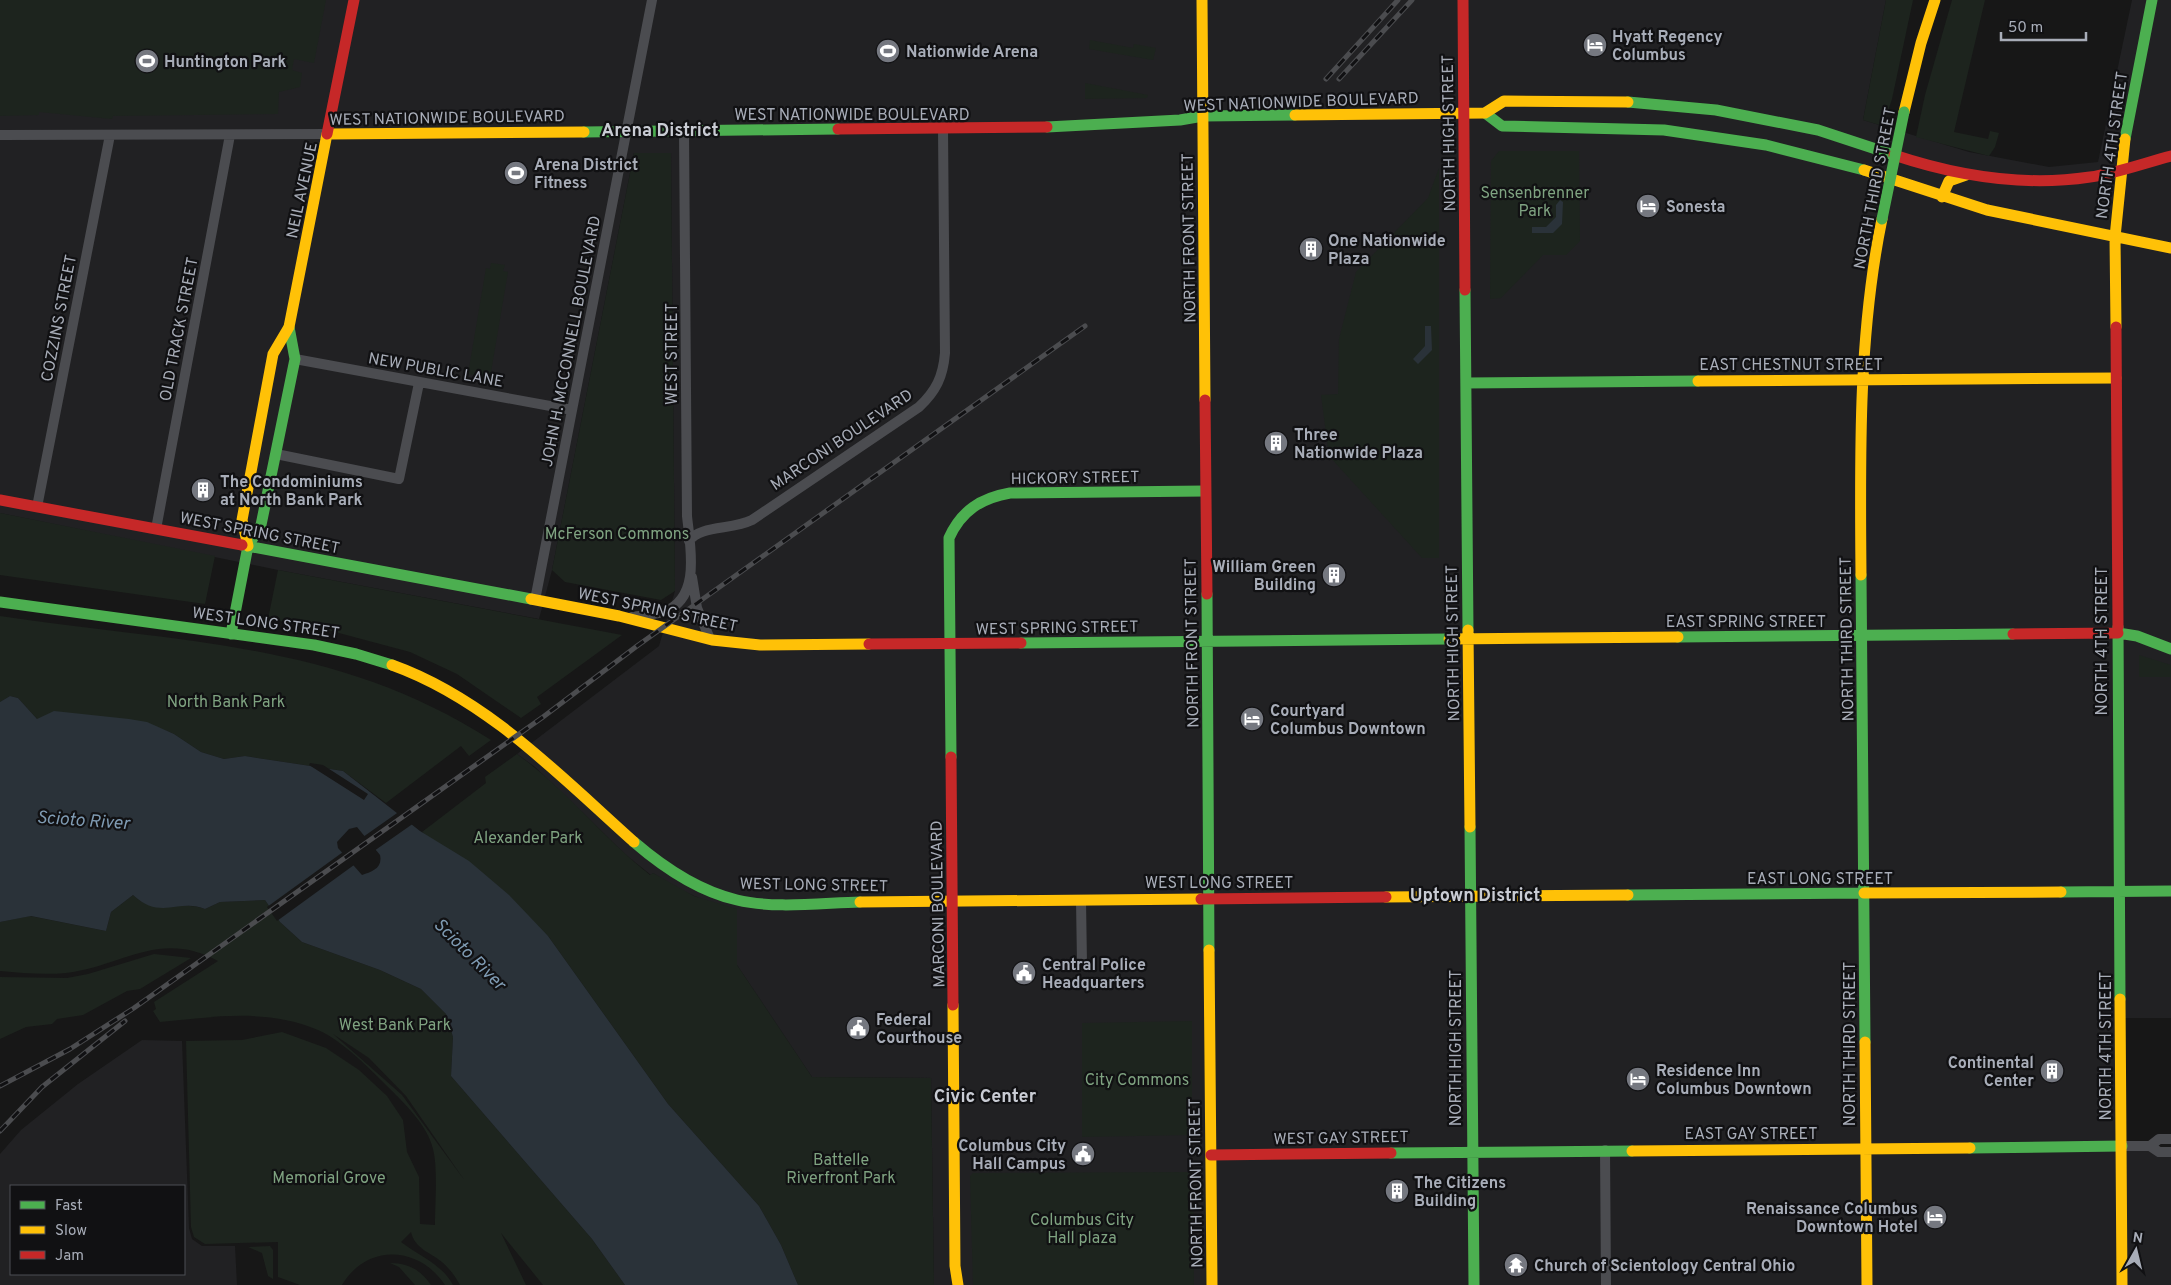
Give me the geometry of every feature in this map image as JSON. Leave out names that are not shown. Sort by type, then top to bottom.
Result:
[{"type":"main road","name":"NEIL AVENUE","points":[[248,546],[242,520],[273,354],[289,327],[329,134],[354,0]]},
{"type":"main road","name":"NORTH FRONT STREET","points":[[1202,0],[1212,1285]]},
{"type":"main road","name":"NORTH HIGH STREET","points":[[1463,0],[1474,1285]]},
{"type":"main road","name":"NORTH THIRD STREET","points":[[1867,1285],[1860,438],[1862,380],[1876,248],[1904,112],[1921,43],[1935,0]]},
{"type":"main road","name":"NORTH 4TH STREET","points":[[2122,1285],[2115,237],[2120,170],[2128,118],[2152,0]]},
{"type":"main road","points":[[2171,156],[2091,177],[2035,182],[1966,175],[1932,168],[1818,130],[1716,110],[1614,101],[1562,100],[1504,101],[1485,113],[1502,126],[1664,130],[1766,145],[1863,170],[1987,210],[2171,248]]},
{"type":"main road","name":"WEST NATIONWIDE BOULEVARD","points":[[329,134],[1113,126],[1203,116],[1485,113]]},
{"type":"main road","points":[[1942,197],[1949,181],[1966,175]]},
{"type":"main road","points":[[289,327],[286,352],[289,357],[295,359]]},
{"type":"main road","name":"NEIL AVENUE","points":[[231,634],[248,546],[262,525],[295,359]]},
{"type":"main road","name":"EAST CHESTNUT STREET","points":[[1466,383],[2116,378]]},
{"type":"main road","name":"HICKORY STREET","points":[[956,524],[978,502],[994,495],[1010,493],[1206,491]]},
{"type":"main road","name":"WEST SPRING STREET","points":[[0,500],[627,618],[710,639],[760,645],[1468,639]]},
{"type":"main road","name":"MARCONI BOULEVARD","points":[[956,524],[949,538],[948,550],[953,900],[955,1266],[958,1285]]},
{"type":"main road","name":"WEST LONG STREET","points":[[0,602],[231,634],[304,641],[336,648],[397,667],[437,686],[511,736],[555,769],[654,860],[673,874],[708,891],[730,899],[753,903],[1470,897]]},
{"type":"main road","name":"EAST SPRING STREET","points":[[1468,639],[2118,633],[2137,636],[2171,649]]},
{"type":"main road","name":"EAST LONG STREET","points":[[1470,897],[2171,891]]},
{"type":"main road","name":"EAST GAY STREET","points":[[1472,1151],[2122,1146]]},
{"type":"main road","name":"WEST GAY STREET","points":[[1211,1155],[1472,1151]]},
{"type":"street","name":"JOHN H. MCCONNELL BOULEVARD","points":[[535,600],[652,0]]},
{"type":"street","name":"MARCONI BOULEVARD","points":[[690,541],[700,531],[734,527],[752,520],[918,407],[935,390],[944,368],[945,353],[943,129]]},
{"type":"street","name":"WEST STREET","points":[[684,131],[687,516],[692,577],[697,608],[710,639]]},
{"type":"street","name":"OLD TRACK STREET","points":[[156,529],[230,134]]},
{"type":"street","name":"WEST NATIONWIDE BOULEVARD","points":[[0,135],[329,134]]},
{"type":"street","name":"COZZINS STREET","points":[[37,506],[110,135]]},
{"type":"street","name":"NEW PUBLIC LANE","points":[[295,359],[572,410]]},
{"type":"street","points":[[276,454],[399,478],[419,383]]},
{"type":"street","points":[[627,618],[664,611],[678,602],[692,577]]},
{"type":"street","points":[[1081,900],[1082,964]]},
{"type":"street","name":"EAST GAY STREET","points":[[2122,1146],[2150,1146],[2159,1140],[2171,1139]]},
{"type":"street","name":"EAST GAY STREET","points":[[2150,1146],[2159,1152],[2171,1152]]},
{"type":"street","points":[[1605,1150],[1606,1282]]},
{"type":"shaded area","points":[[0,0],[1886,0],[1863,120],[1969,152],[2049,167],[2098,162],[2132,0],[2171,0],[2171,1018],[2121,1018],[2122,1146],[2171,1152],[2171,1285],[934,1285],[931,1078],[812,1077],[737,965],[736,909],[711,903],[678,889],[653,873],[651,875],[626,855],[535,767],[517,754],[659,646],[675,591],[671,153],[634,153],[552,570],[539,619],[278,570],[0,513]]},
{"type":"shaded area","points":[[142,1040],[182,1041],[189,1228],[192,1239],[202,1246],[235,1246],[237,1285],[0,1285],[0,1154],[21,1130],[78,1084]]},
{"type":"green space","name":"Huntington Park","points":[[0,0],[326,0],[314,63],[294,59],[292,70],[302,73],[300,87],[279,92],[278,114],[113,116],[112,119],[39,112],[39,115],[0,116]]},
{"type":"green space","points":[[1886,0],[1913,0],[1892,99],[1883,126],[1863,120]]},
{"type":"green space","points":[[1952,0],[1985,0],[1954,132],[1988,139],[1990,131],[1999,133],[1995,147],[1989,156],[1916,137],[1925,95]]},
{"type":"green space","points":[[1090,40],[1133,48],[1134,44],[1156,48],[1153,60],[1089,49]]},
{"type":"green space","points":[[1085,83],[1148,95],[1147,98],[1085,99]]},
{"type":"green space","name":"Sensenbrenner Park","points":[[1499,151],[1579,151],[1580,241],[1566,255],[1543,255],[1501,298],[1490,299],[1491,161]]},
{"type":"green space","name":"McFerson Commons","points":[[634,153],[671,153],[675,591],[661,600],[565,582],[552,570]]},
{"type":"green space","points":[[1439,168],[1439,558],[1422,558],[1329,456],[1321,395],[1338,394],[1339,339],[1356,272],[1428,198]]},
{"type":"green space","points":[[491,263],[505,265],[503,271],[508,272],[490,378],[468,374],[486,268],[490,269]]},
{"type":"green space","points":[[0,513],[215,556],[205,604],[0,575]]},
{"type":"green space","points":[[278,570],[622,635],[537,697],[541,704],[521,718],[457,674],[410,652],[324,629],[268,619]]},
{"type":"green space","name":"North Bank Park","points":[[0,616],[192,641],[253,651],[313,664],[373,682],[432,707],[491,740],[469,756],[461,746],[386,803],[343,771],[245,756],[224,759],[201,752],[174,734],[162,729],[37,719],[18,698],[10,696],[0,702]]},
{"type":"green space","points":[[2139,655],[2171,665],[2171,677],[2139,677]]},
{"type":"green space","name":"Battelle Riverfront Park","points":[[517,754],[552,782],[616,845],[650,875],[653,873],[694,896],[737,909],[737,965],[812,1077],[931,1078],[934,1285],[798,1285],[781,1245],[759,1206],[668,1104],[548,936],[422,832],[486,783],[485,777]]},
{"type":"green space","points":[[133,895],[142,902],[151,905],[196,906],[205,909],[220,902],[265,900],[280,922],[302,942],[380,970],[421,989],[446,1014],[453,1037],[451,1076],[592,1239],[625,1285],[543,1285],[501,1233],[526,1285],[460,1285],[445,1265],[419,1246],[411,1232],[401,1242],[443,1271],[453,1285],[445,1285],[434,1272],[421,1263],[408,1257],[393,1255],[379,1256],[365,1262],[353,1271],[342,1285],[300,1285],[278,1277],[278,1242],[205,1244],[194,1237],[191,1227],[186,1041],[242,1040],[282,1032],[326,1048],[359,1070],[387,1096],[403,1120],[407,1152],[419,1177],[420,1224],[435,1225],[436,1176],[433,1149],[421,1124],[402,1101],[356,1056],[337,1041],[318,1030],[299,1023],[260,1016],[160,1022],[153,1011],[156,1009],[154,1002],[218,961],[197,952],[178,948],[160,949],[142,952],[66,973],[41,974],[0,971],[0,922],[30,916],[106,931],[111,912]],"holes":[[[333,1034],[369,1058],[406,1096],[465,1181],[402,1095]]]},
{"type":"green space","points":[[154,954],[191,958],[140,989],[127,991],[83,1015],[57,1019],[52,1024],[26,1027],[0,1039],[0,977],[67,978],[88,974]]},
{"type":"green space","name":"City Commons","points":[[1192,1021],[1192,1135],[1082,1137],[1082,1023]]},
{"type":"green space","name":"Columbus City Hall plaza","points":[[1188,1172],[1193,1175],[1194,1285],[973,1285],[970,1176],[973,1173]]},
{"type":"green space","points":[[270,1246],[273,1250],[273,1279],[268,1276],[262,1253],[248,1247]]},
{"type":"green space","points":[[390,1263],[403,1264],[414,1268],[431,1285],[415,1285],[399,1267]]},
{"type":"water","points":[[1560,200],[1563,202],[1562,224],[1553,233],[1532,233],[1532,227],[1546,227],[1556,217],[1556,205]]},
{"type":"water","points":[[1425,326],[1431,326],[1432,350],[1418,364],[1413,359],[1425,346]]},
{"type":"water","name":"Scioto River","points":[[10,696],[18,698],[37,719],[54,711],[147,722],[174,734],[201,752],[224,759],[245,756],[343,771],[420,831],[469,861],[509,895],[548,936],[668,1104],[759,1206],[781,1245],[798,1285],[625,1285],[592,1239],[451,1076],[453,1037],[446,1014],[421,989],[380,970],[302,942],[280,922],[265,900],[220,902],[205,909],[196,906],[161,908],[143,903],[133,895],[111,912],[106,931],[31,916],[0,922],[0,702]],"holes":[[[357,827],[380,855],[380,863],[376,869],[362,875],[338,848],[337,842],[349,829]]]},
{"type":"pier","points":[[310,763],[323,765],[368,794],[364,800],[309,765]]},
{"type":"pier","points":[[400,811],[414,823],[374,851],[363,837]]},
{"type":"pier","points":[[343,852],[354,865],[277,921],[267,907]]},
{"type":"railway","points":[[1326,79],[1398,0]]},
{"type":"railway","points":[[1339,79],[1412,0]]},
{"type":"railway","points":[[0,1086],[70,1049],[134,1008],[543,717],[637,646],[1085,326]]},
{"type":"railway","points":[[0,1131],[42,1087],[125,1021]]},
{"type":"traffic: fast","points":[[2125,139],[2152,0]]},
{"type":"traffic: fast","points":[[1628,102],[1716,110],[1818,130],[1894,155]]},
{"type":"traffic: fast","points":[[1882,219],[1904,112]]},
{"type":"traffic: fast","points":[[1485,113],[1502,126],[1664,130],[1766,145],[1864,170]]},
{"type":"traffic: fast","points":[[1047,127],[1180,120],[1203,116],[1295,115]]},
{"type":"traffic: fast","points":[[584,132],[838,129]]},
{"type":"traffic: fast","points":[[1465,290],[1468,630]]},
{"type":"traffic: fast","points":[[231,634],[248,546],[261,525],[295,359],[289,327]]},
{"type":"traffic: fast","points":[[1466,383],[1698,381]]},
{"type":"traffic: fast","points":[[951,757],[949,538],[966,513],[981,502],[1010,493],[1205,491]]},
{"type":"traffic: fast","points":[[242,545],[531,599]]},
{"type":"traffic: fast","points":[[1861,575],[1865,1042]]},
{"type":"traffic: fast","points":[[1207,594],[1209,950]]},
{"type":"traffic: fast","points":[[0,602],[314,645],[356,654],[392,665]]},
{"type":"traffic: fast","points":[[2118,627],[2120,999]]},
{"type":"traffic: fast","points":[[2118,633],[2137,636],[2171,649]]},
{"type":"traffic: fast","points":[[1678,637],[2013,634]]},
{"type":"traffic: fast","points":[[1021,643],[1449,639]]},
{"type":"traffic: fast","points":[[1470,827],[1474,1285]]},
{"type":"traffic: fast","points":[[634,842],[682,877],[709,891],[737,900],[782,905],[860,902]]},
{"type":"traffic: fast","points":[[2061,892],[2171,891]]},
{"type":"traffic: fast","points":[[1628,895],[1864,893]]},
{"type":"traffic: fast","points":[[1970,1148],[2122,1146]]},
{"type":"traffic: fast","points":[[1391,1153],[1632,1151]]},
{"type":"traffic: slow","points":[[1202,0],[1205,400]]},
{"type":"traffic: slow","points":[[1904,112],[1921,43],[1935,0]]},
{"type":"traffic: slow","points":[[1295,115],[1485,113],[1504,101],[1628,102]]},
{"type":"traffic: slow","points":[[329,134],[584,132]]},
{"type":"traffic: slow","points":[[248,546],[242,520],[273,354],[289,327],[327,134]]},
{"type":"traffic: slow","points":[[2116,327],[2115,237],[2125,139]]},
{"type":"traffic: slow","points":[[1864,170],[1987,210],[2171,248]]},
{"type":"traffic: slow","points":[[1942,197],[1949,181],[1966,175]]},
{"type":"traffic: slow","points":[[1861,575],[1862,396],[1868,307],[1882,219]]},
{"type":"traffic: slow","points":[[1698,381],[2116,378]]},
{"type":"traffic: slow","points":[[531,599],[619,616],[712,640],[760,645],[869,644]]},
{"type":"traffic: slow","points":[[1468,630],[1470,827]]},
{"type":"traffic: slow","points":[[1449,639],[1678,637]]},
{"type":"traffic: slow","points":[[392,665],[427,680],[491,719],[550,766],[634,842]]},
{"type":"traffic: slow","points":[[1864,893],[2061,892]]},
{"type":"traffic: slow","points":[[1386,897],[1628,895]]},
{"type":"traffic: slow","points":[[860,902],[1201,899]]},
{"type":"traffic: slow","points":[[1209,950],[1212,1285]]},
{"type":"traffic: slow","points":[[2120,999],[2122,1285]]},
{"type":"traffic: slow","points":[[953,1005],[955,1266],[958,1285]]},
{"type":"traffic: slow","points":[[1865,1042],[1867,1285]]},
{"type":"traffic: slow","points":[[1632,1151],[1970,1148]]},
{"type":"traffic: jam","points":[[327,134],[354,0]]},
{"type":"traffic: jam","points":[[1463,0],[1465,290]]},
{"type":"traffic: jam","points":[[838,129],[1047,127]]},
{"type":"traffic: jam","points":[[1894,155],[1966,174],[1990,178],[2040,181],[2090,177],[2171,156]]},
{"type":"traffic: jam","points":[[2116,327],[2118,627]]},
{"type":"traffic: jam","points":[[1205,400],[1207,594]]},
{"type":"traffic: jam","points":[[0,500],[242,545]]},
{"type":"traffic: jam","points":[[2013,634],[2118,633]]},
{"type":"traffic: jam","points":[[869,644],[1021,643]]},
{"type":"traffic: jam","points":[[951,757],[953,1005]]},
{"type":"traffic: jam","points":[[1201,899],[1386,897]]},
{"type":"traffic: jam","points":[[1211,1155],[1391,1153]]},
{"type":"place","name":"Hyatt Regency Columbus","points":[[1595,45]]},
{"type":"place","name":"Nationwide Arena","points":[[888,51]]},
{"type":"place","name":"Huntington Park","points":[[147,61]]},
{"type":"place","name":"Arena District Fitness","points":[[516,173]]},
{"type":"place","name":"Sonesta","points":[[1648,206]]},
{"type":"place","name":"One Nationwide Plaza","points":[[1311,249]]},
{"type":"place","name":"Three Nationwide Plaza","points":[[1276,443]]},
{"type":"place","name":"The Condominiums at North Bank Park","points":[[203,490]]},
{"type":"place","name":"William Green Building","points":[[1334,575]]},
{"type":"place","name":"Courtyard Columbus Downtown","points":[[1252,719]]},
{"type":"place","name":"Central Police Headquarters","points":[[1024,973]]},
{"type":"place","name":"Federal Courthouse","points":[[858,1028]]},
{"type":"place","name":"Continental Center","points":[[2052,1071]]},
{"type":"place","name":"Residence Inn Columbus Downtown","points":[[1638,1079]]},
{"type":"place","name":"Columbus City Hall Campus","points":[[1083,1154]]},
{"type":"place","name":"The Citizens Building","points":[[1397,1191]]},
{"type":"place","name":"Renaissance Columbus Downtown Hotel","points":[[1935,1217]]},
{"type":"place","name":"Church of Scientology Central Ohio","points":[[1516,1265]]},
{"type":"district","name":"Arena District","points":[[660,130]]},
{"type":"district","name":"Uptown District","points":[[1475,895]]},
{"type":"district","name":"Civic Center","points":[[985,1096]]},
{"type":"park label","name":"Alexander Park","points":[[528,837]]},
{"type":"park label","name":"West Bank Park","points":[[395,1024]]},
{"type":"park label","name":"Memorial Grove","points":[[329,1177]]}]
